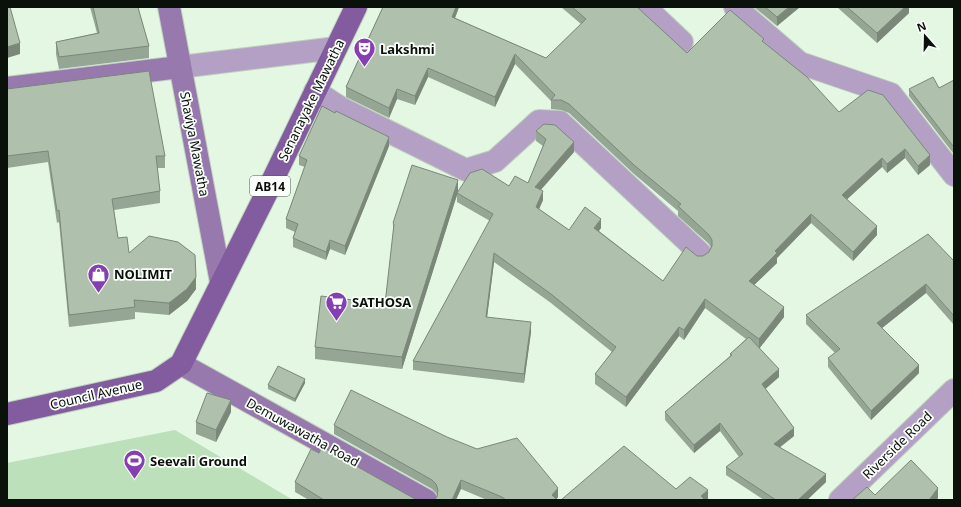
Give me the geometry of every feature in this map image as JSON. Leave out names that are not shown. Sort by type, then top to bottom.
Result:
[{"type":"main road","name":"Senanayake Mawatha","points":[[181,364],[266,194],[356,7]]},
{"type":"main road","name":"Council Avenue","points":[[7,414],[156,381],[181,364]]},
{"type":"street","name":"Shaviya Mawatha","points":[[169,7],[221,282]]},
{"type":"street","points":[[645,7],[682,42]]},
{"type":"street","points":[[735,7],[800,63],[891,94],[954,175]]},
{"type":"street","points":[[7,88],[336,48]]},
{"type":"street","points":[[315,91],[341,108],[466,170],[495,161],[539,121],[560,122],[700,253]]},
{"type":"street","name":"Demuwawatha Road","points":[[181,364],[426,500]]},
{"type":"street","name":"Riverside Road","points":[[840,500],[954,390]]},
{"type":"green space","name":"Seevali Ground","points":[[175,430],[293,500],[7,500],[7,463]]},
{"type":"building","points":[[7,7],[10,7],[20,43],[7,47]]},
{"type":"building","points":[[93,7],[138,7],[149,46],[59,57],[56,42],[99,33]]},
{"type":"building","points":[[383,7],[456,7],[452,17],[546,58],[586,19],[572,7],[637,7],[687,53],[730,10],[764,39],[762,41],[807,77],[839,112],[868,90],[883,95],[930,155],[918,166],[905,149],[887,164],[882,158],[842,195],[877,226],[853,252],[811,214],[775,251],[777,253],[749,281],[784,307],[759,339],[705,299],[684,330],[679,327],[626,397],[595,374],[616,347],[551,294],[494,253],[486,317],[531,322],[524,374],[413,361],[493,214],[457,193],[470,173],[482,169],[509,186],[515,176],[528,183],[546,139],[536,131],[544,124],[555,125],[574,142],[535,187],[543,191],[536,207],[569,230],[585,207],[601,219],[594,228],[663,281],[686,247],[697,256],[703,256],[709,252],[712,246],[712,240],[709,235],[678,206],[681,204],[634,165],[569,104],[561,100],[551,100],[555,95],[515,54],[495,97],[428,68],[415,96],[397,89],[389,108],[346,87]]},
{"type":"building","points":[[765,7],[789,7],[777,17]]},
{"type":"building","points":[[847,7],[905,7],[877,33]]},
{"type":"building","points":[[149,71],[165,156],[156,156],[160,191],[112,199],[118,238],[127,237],[129,253],[149,236],[178,242],[195,255],[196,277],[187,289],[169,303],[134,300],[135,307],[69,315],[59,210],[57,211],[48,151],[7,156],[7,89]]},
{"type":"building","points":[[933,77],[939,88],[954,80],[954,146],[909,89]]},
{"type":"building","points":[[322,106],[335,113],[336,111],[389,137],[345,246],[330,240],[326,252],[293,238],[298,224],[286,219],[307,160],[299,156]]},
{"type":"building","points":[[412,165],[458,180],[402,357],[315,347],[321,296],[385,304],[393,223]]},
{"type":"building","points":[[928,234],[954,261],[954,316],[926,284],[877,323],[919,365],[871,411],[828,358],[840,349],[806,315]]},
{"type":"building","points":[[749,337],[779,369],[762,384],[794,428],[774,444],[826,474],[798,500],[776,500],[726,467],[743,454],[720,423],[694,445],[665,412],[732,355],[730,354]]},
{"type":"building","points":[[278,366],[305,379],[295,399],[268,385]]},
{"type":"building","points":[[351,390],[447,437],[477,449],[517,438],[558,488],[552,495],[557,500],[506,500],[461,480],[452,500],[434,500],[437,497],[438,490],[436,484],[432,480],[334,425]]},
{"type":"building","points":[[207,393],[231,400],[216,430],[196,422]]},
{"type":"building","points":[[624,446],[676,489],[690,477],[708,490],[701,496],[705,500],[561,500]]},
{"type":"building","points":[[322,447],[417,500],[324,500],[295,482],[311,449],[319,453]]},
{"type":"building","points":[[911,460],[938,488],[929,500],[852,500],[867,487],[875,495]]},
{"type":"place","name":"Lakshmi","points":[[365,68]]},
{"type":"place","name":"NOLIMIT","points":[[99,294]]},
{"type":"place","name":"SATHOSA","points":[[336,322]]},
{"type":"place","name":"Seevali Ground","points":[[135,480]]}]
